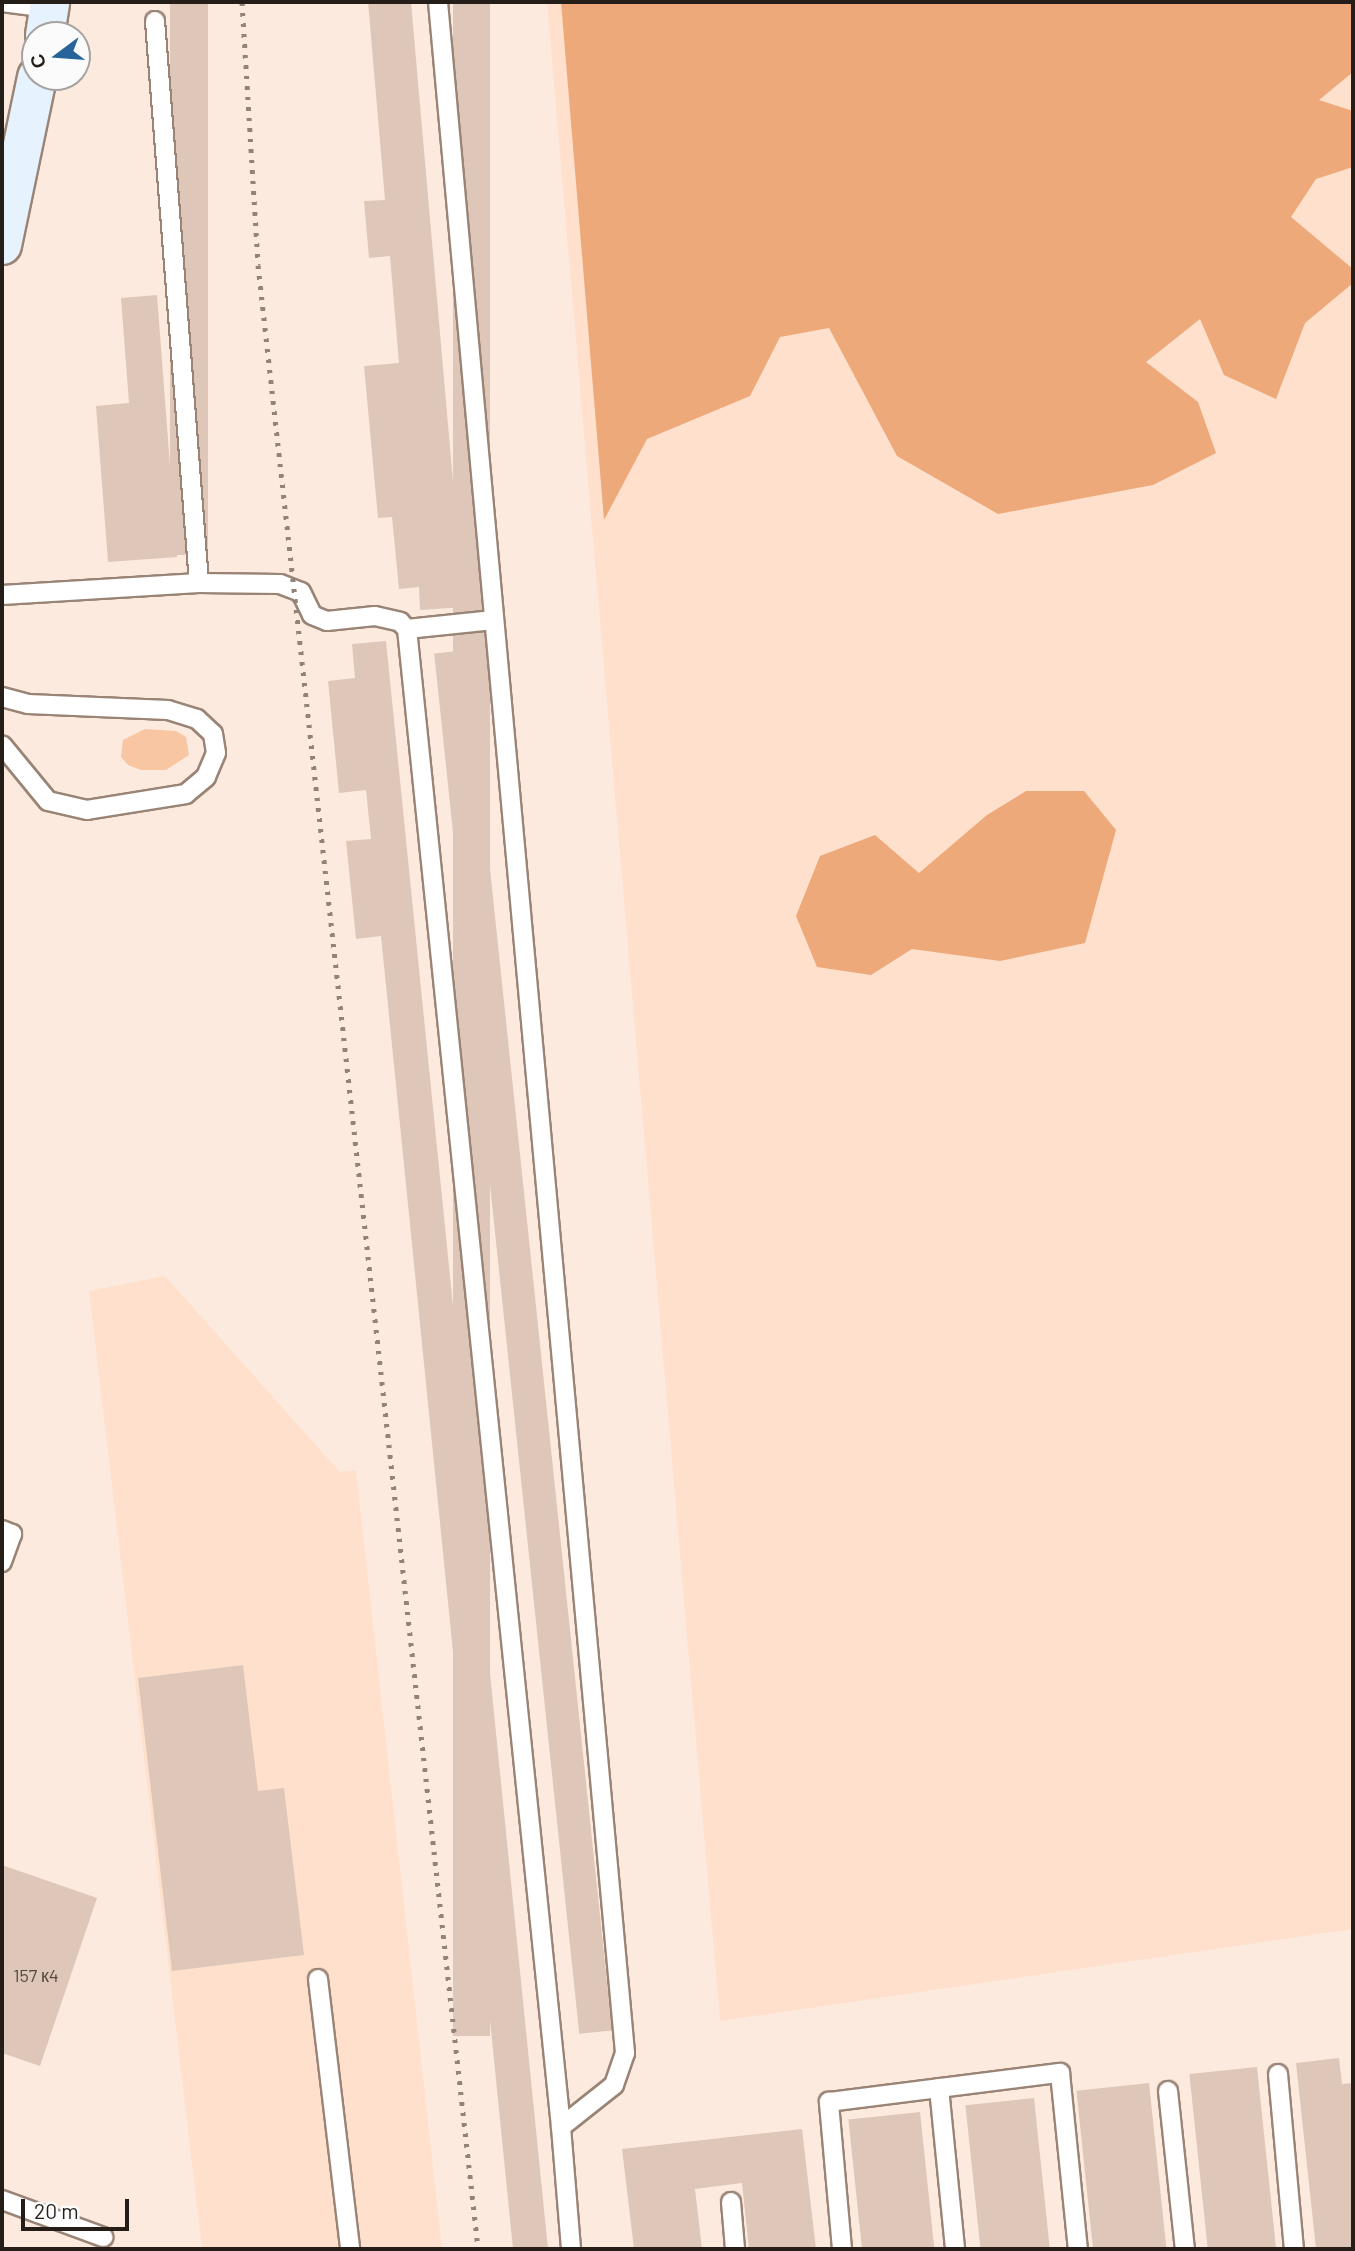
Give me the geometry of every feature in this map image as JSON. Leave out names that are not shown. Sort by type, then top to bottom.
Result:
[{"type":"street","points":[[2,245],[34,91]]},
{"type":"lane","points":[[2,2],[48,15]]},
{"type":"lane","points":[[438,2],[625,2053],[614,2085],[561,2127]]},
{"type":"lane","points":[[155,20],[199,583]]},
{"type":"lane","points":[[2,595],[199,583],[280,584],[301,593],[312,615],[327,621],[375,616],[400,622],[407,629],[561,2127],[571,2249]]},
{"type":"lane","points":[[407,629],[494,620]]},
{"type":"lane","points":[[2,697],[28,704],[168,710],[197,719],[213,734],[216,752],[206,777],[186,794],[87,810],[48,801],[2,745]]},
{"type":"lane","points":[[2,1530],[12,1534],[2,1562]]},
{"type":"lane","points":[[318,1979],[350,2249]]},
{"type":"lane","points":[[842,2249],[829,2102],[1060,2073],[1078,2249]]},
{"type":"lane","points":[[1278,2074],[1294,2249]]},
{"type":"lane","points":[[939,2088],[955,2249]]},
{"type":"lane","points":[[1168,2091],[1185,2249]]},
{"type":"lane","points":[[2,2200],[103,2237]]},
{"type":"lane","points":[[731,2202],[735,2249]]},
{"type":"shaded area","points":[[547,2],[1353,2],[1353,1929],[720,2021]]},
{"type":"shaded area","points":[[561,2],[1353,2],[1353,72],[1319,100],[1353,111],[1353,167],[1316,179],[1291,217],[1353,269],[1353,283],[1305,323],[1276,399],[1224,375],[1200,319],[1146,362],[1198,402],[1216,453],[1153,485],[998,514],[897,456],[829,328],[780,337],[750,396],[647,439],[604,520]]},
{"type":"shaded area","points":[[145,729],[176,731],[186,737],[189,755],[166,770],[141,770],[128,765],[121,757],[123,740]]},
{"type":"shaded area","points":[[1026,791],[1084,791],[1116,830],[1085,943],[1000,961],[912,949],[871,975],[817,967],[796,916],[820,856],[875,835],[919,873],[987,815]]},
{"type":"shaded area","points":[[165,1276],[340,1472],[356,1470],[442,2249],[202,2249],[89,1291]]},
{"type":"building","points":[[170,2],[208,2],[208,555],[170,555]]},
{"type":"building","points":[[368,2],[411,2],[464,607],[420,610],[419,587],[399,589],[392,517],[378,518],[364,366],[399,363],[390,256],[369,258],[364,201],[385,200]]},
{"type":"building","points":[[453,2],[490,2],[490,2036],[453,2036]]},
{"type":"building","points":[[157,295],[177,557],[108,562],[96,406],[129,403],[121,298]]},
{"type":"building","points":[[386,641],[548,2249],[513,2249],[381,936],[356,939],[346,841],[371,839],[366,790],[339,793],[328,681],[355,678],[352,644]]},
{"type":"building","points":[[467,650],[612,2030],[579,2034],[434,653]]},
{"type":"building","points":[[243,1665],[258,1791],[284,1788],[304,1955],[172,1971],[138,1678]]},
{"type":"building","points":[[2,1865],[97,1898],[40,2066],[2,2053]]},
{"type":"building","points":[[1339,2058],[1342,2084],[1353,2083],[1353,2249],[1316,2249],[1296,2063]]},
{"type":"building","points":[[1257,2067],[1276,2249],[1208,2249],[1189,2074]]},
{"type":"building","points":[[1149,2083],[1166,2249],[1093,2249],[1076,2091]]},
{"type":"building","points":[[1034,2098],[1050,2249],[980,2249],[965,2105]]},
{"type":"building","points":[[920,2112],[934,2249],[862,2249],[848,2120]]},
{"type":"building","points":[[802,2129],[816,2249],[749,2249],[742,2183],[695,2189],[702,2249],[634,2249],[622,2149]]},
{"type":"railway","points":[[242,2],[258,265],[478,2249]]}]
